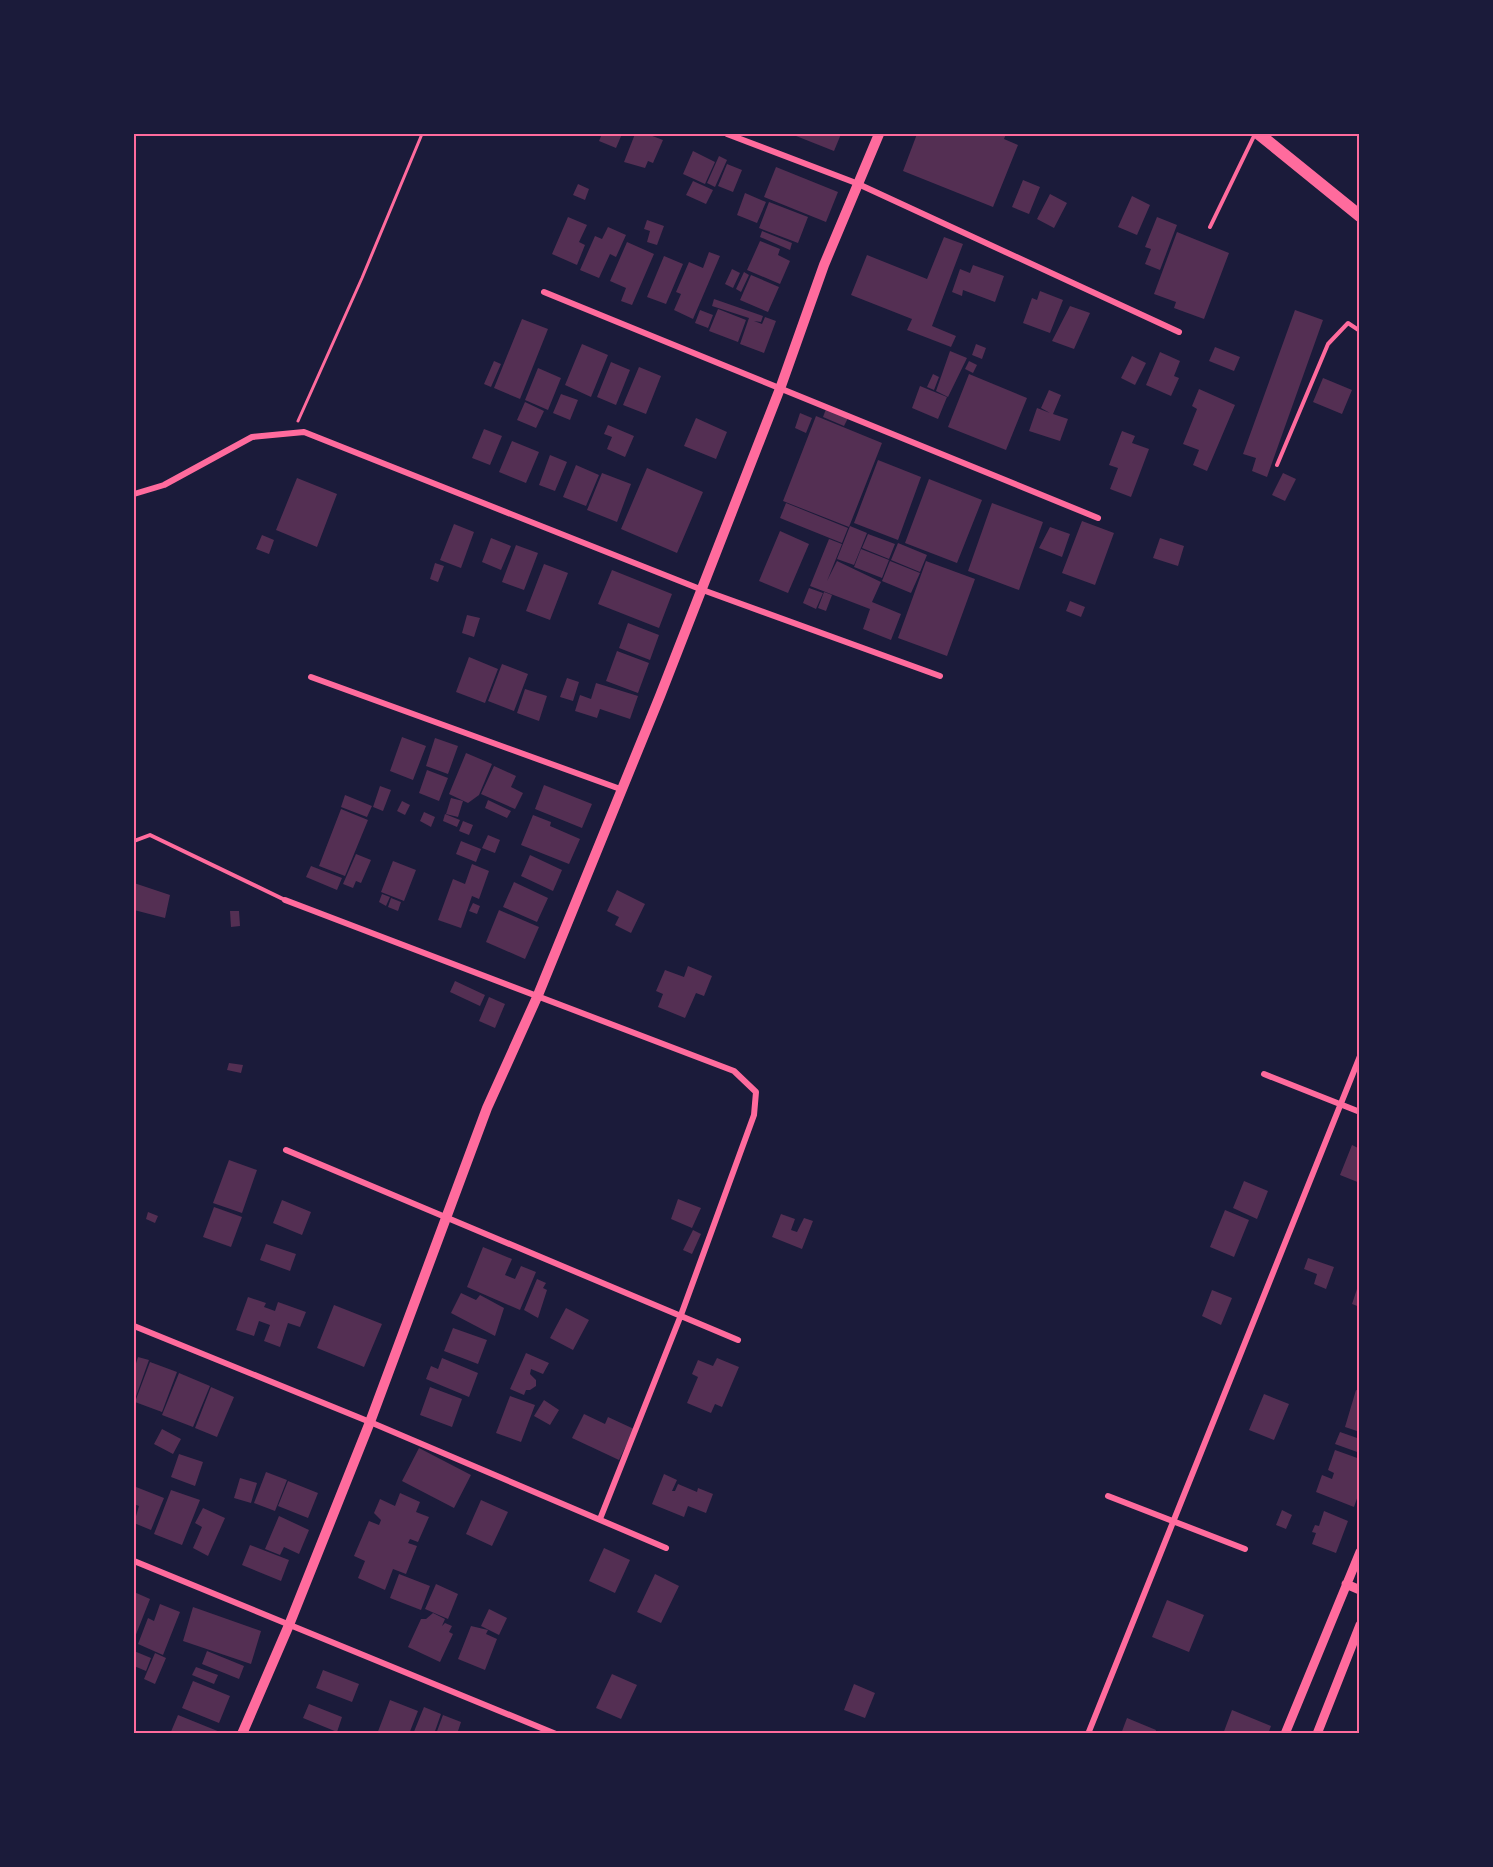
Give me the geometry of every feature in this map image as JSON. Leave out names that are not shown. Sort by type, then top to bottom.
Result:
[{"type":"main road","points":[[242,1734],[290,1625],[370,1422],[487,1108],[538,995],[622,790],[781,386],[856,183],[879,134]]},
{"type":"main road","points":[[1257,134],[1359,216]]},
{"type":"street","points":[[727,134],[856,183],[1179,332]]},
{"type":"street","points":[[544,292],[781,386],[1098,518]]},
{"type":"street","points":[[134,494],[164,485],[252,437],[304,432],[700,589],[940,676]]},
{"type":"street","points":[[311,677],[622,790]]},
{"type":"street","points":[[285,900],[734,1071],[756,1092],[754,1115],[681,1315],[600,1519]]},
{"type":"street","points":[[1088,1734],[1359,1056]]},
{"type":"street","points":[[1263,1074],[1359,1112]]},
{"type":"street","points":[[286,1150],[738,1340]]},
{"type":"street","points":[[134,1326],[370,1422],[666,1548]]},
{"type":"street","points":[[1108,1496],[1245,1549]]},
{"type":"street","points":[[1286,1734],[1359,1552]]},
{"type":"street","points":[[134,1561],[556,1734]]},
{"type":"street","points":[[1346,1584],[1359,1590]]},
{"type":"street","points":[[1317,1734],[1359,1625]]},
{"type":"lane","points":[[1210,226],[1257,134]]},
{"type":"lane","points":[[1277,465],[1328,344],[1348,323],[1359,331]]},
{"type":"lane","points":[[134,841],[150,835],[285,900]]},
{"type":"path","points":[[292,433],[362,278],[422,134]]},
{"type":"building","points":[[602,134],[622,134],[616,148],[599,141]]},
{"type":"building","points":[[635,134],[647,134],[663,140],[653,163],[648,161],[645,168],[624,162]]},
{"type":"building","points":[[791,134],[841,134],[834,151]]},
{"type":"building","points":[[917,134],[1006,134],[1004,139],[1018,145],[993,207],[903,171]]},
{"type":"building","points":[[693,151],[715,162],[705,184],[683,174]]},
{"type":"building","points":[[719,156],[727,160],[715,187],[707,183]]},
{"type":"building","points":[[727,164],[742,170],[733,192],[718,186]]},
{"type":"building","points":[[776,167],[838,192],[826,222],[764,197]]},
{"type":"building","points":[[1023,180],[1040,187],[1029,214],[1012,207]]},
{"type":"building","points":[[693,181],[713,190],[706,204],[686,195]]},
{"type":"building","points":[[578,184],[589,189],[585,200],[573,195]]},
{"type":"building","points":[[745,193],[766,202],[757,223],[737,215]]},
{"type":"building","points":[[1050,194],[1067,203],[1054,228],[1037,219]]},
{"type":"building","points":[[1132,196],[1150,205],[1137,235],[1118,227]]},
{"type":"building","points":[[769,202],[808,217],[798,243],[759,228]]},
{"type":"building","points":[[568,217],[587,225],[579,242],[585,245],[577,265],[552,254]]},
{"type":"building","points":[[1157,217],[1177,225],[1160,270],[1145,264],[1151,249],[1145,247]]},
{"type":"building","points":[[647,220],[664,226],[657,245],[647,242],[650,231],[644,229]]},
{"type":"building","points":[[608,227],[626,235],[616,257],[610,254],[599,278],[580,270],[595,236],[602,239]]},
{"type":"building","points":[[762,231],[792,243],[790,250],[760,237]]},
{"type":"building","points":[[1177,232],[1229,253],[1204,319],[1174,308],[1176,302],[1154,294]]},
{"type":"building","points":[[944,237],[963,244],[932,326],[956,336],[951,347],[907,330],[912,319],[851,295],[867,255],[927,279]]},
{"type":"building","points":[[760,241],[780,249],[778,255],[790,261],[780,284],[747,270]]},
{"type":"building","points":[[627,242],[654,254],[632,305],[621,301],[626,288],[610,281]]},
{"type":"building","points":[[709,252],[720,256],[693,319],[674,310],[681,294],[676,292],[689,262],[703,268]]},
{"type":"building","points":[[664,256],[683,264],[666,304],[647,297]]},
{"type":"building","points":[[973,265],[1004,276],[995,302],[963,290],[962,296],[952,292],[960,269],[970,273]]},
{"type":"building","points":[[732,269],[740,273],[733,288],[725,284]]},
{"type":"building","points":[[744,272],[749,275],[741,292],[736,289]]},
{"type":"building","points":[[751,275],[779,287],[768,312],[740,300]]},
{"type":"building","points":[[1040,291],[1063,300],[1050,333],[1023,323],[1032,298],[1037,300]]},
{"type":"building","points":[[714,299],[763,316],[761,322],[754,321],[762,324],[765,317],[776,321],[764,353],[740,344],[749,318],[712,306]]},
{"type":"building","points":[[1070,306],[1090,313],[1074,349],[1052,341]]},
{"type":"building","points":[[718,309],[746,320],[738,342],[709,331]]},
{"type":"building","points":[[700,310],[713,315],[708,328],[695,323]]},
{"type":"building","points":[[1295,310],[1323,320],[1267,477],[1252,471],[1256,458],[1243,454]]},
{"type":"building","points":[[522,319],[548,329],[520,399],[494,388]]},
{"type":"building","points":[[582,344],[608,355],[591,397],[565,385]]},
{"type":"building","points":[[976,344],[986,348],[982,359],[972,355]]},
{"type":"building","points":[[1215,347],[1240,357],[1234,371],[1209,361]]},
{"type":"building","points":[[950,351],[967,358],[948,397],[936,391]]},
{"type":"building","points":[[1160,352],[1180,361],[1174,376],[1179,378],[1171,396],[1146,385]]},
{"type":"building","points":[[1132,356],[1146,363],[1135,385],[1121,378]]},
{"type":"building","points":[[494,361],[501,364],[491,387],[484,384]]},
{"type":"building","points":[[969,361],[977,365],[973,373],[965,369]]},
{"type":"building","points":[[611,362],[630,370],[616,405],[597,397]]},
{"type":"building","points":[[639,367],[661,376],[646,414],[623,405]]},
{"type":"building","points":[[538,368],[561,378],[548,410],[525,400]]},
{"type":"building","points":[[933,374],[939,377],[934,390],[927,387]]},
{"type":"building","points":[[969,374],[1027,398],[1006,450],[948,427]]},
{"type":"building","points":[[1323,378],[1352,390],[1342,414],[1313,402]]},
{"type":"building","points":[[920,386],[947,397],[938,419],[912,408]]},
{"type":"building","points":[[1199,389],[1235,405],[1207,471],[1193,465],[1199,450],[1183,444],[1197,409],[1192,406]]},
{"type":"building","points":[[1049,390],[1061,395],[1053,414],[1068,419],[1060,441],[1029,431],[1037,408],[1050,413],[1041,408]]},
{"type":"building","points":[[561,394],[578,400],[570,420],[553,413]]},
{"type":"building","points":[[525,402],[544,411],[536,428],[517,420]]},
{"type":"building","points":[[826,409],[848,418],[844,426],[823,417]]},
{"type":"building","points":[[800,413],[812,418],[806,433],[795,428]]},
{"type":"building","points":[[816,416],[882,443],[849,527],[783,501]]},
{"type":"building","points":[[696,418],[727,432],[716,459],[684,446]]},
{"type":"building","points":[[608,425],[634,436],[625,457],[607,449],[612,437],[604,434]]},
{"type":"building","points":[[484,429],[502,436],[490,465],[472,458]]},
{"type":"building","points":[[1122,431],[1135,436],[1132,443],[1149,449],[1131,497],[1110,489],[1118,468],[1109,465]]},
{"type":"building","points":[[512,441],[539,452],[526,483],[499,472]]},
{"type":"building","points":[[550,455],[567,462],[555,491],[539,485]]},
{"type":"building","points":[[878,460],[921,477],[898,540],[854,523]]},
{"type":"building","points":[[576,465],[599,475],[586,506],[563,497]]},
{"type":"building","points":[[647,468],[703,492],[677,553],[621,529]]},
{"type":"building","points":[[602,473],[631,484],[617,522],[587,510]]},
{"type":"building","points":[[1283,473],[1296,479],[1285,501],[1272,495]]},
{"type":"building","points":[[297,478],[337,494],[317,547],[276,530]]},
{"type":"building","points":[[929,479],[982,500],[957,563],[905,543]]},
{"type":"building","points":[[786,503],[848,528],[842,543],[780,518]]},
{"type":"building","points":[[992,503],[1043,522],[1019,590],[968,571]]},
{"type":"building","points":[[1082,521],[1114,533],[1095,585],[1062,573]]},
{"type":"building","points":[[454,524],[474,532],[461,568],[440,560]]},
{"type":"building","points":[[850,526],[867,533],[854,565],[837,559]]},
{"type":"building","points":[[1050,527],[1070,534],[1062,557],[1039,548]]},
{"type":"building","points":[[780,531],[809,544],[788,593],[759,581]]},
{"type":"building","points":[[868,534],[895,544],[889,559],[862,548]]},
{"type":"building","points":[[262,535],[274,540],[269,554],[256,549]]},
{"type":"building","points":[[491,538],[511,546],[501,570],[482,562]]},
{"type":"building","points":[[1160,538],[1184,546],[1178,566],[1153,558]]},
{"type":"building","points":[[829,539],[842,544],[827,581],[837,561],[881,582],[872,602],[901,614],[891,640],[863,629],[870,609],[810,586]]},
{"type":"building","points":[[898,543],[927,555],[920,572],[891,560]]},
{"type":"building","points":[[516,545],[538,553],[524,590],[502,582]]},
{"type":"building","points":[[861,549],[889,560],[882,578],[854,567]]},
{"type":"building","points":[[890,561],[920,573],[911,593],[882,581]]},
{"type":"building","points":[[926,561],[975,579],[947,656],[898,638]]},
{"type":"building","points":[[435,563],[444,566],[438,582],[430,579]]},
{"type":"building","points":[[544,564],[568,573],[550,620],[526,611]]},
{"type":"building","points":[[612,570],[672,594],[659,628],[598,604]]},
{"type":"building","points":[[809,588],[823,593],[816,609],[803,603]]},
{"type":"building","points":[[824,592],[832,595],[826,611],[818,608]]},
{"type":"building","points":[[1070,601],[1085,607],[1081,617],[1066,611]]},
{"type":"building","points":[[467,615],[480,618],[474,637],[462,633]]},
{"type":"building","points":[[628,623],[659,635],[650,660],[619,648]]},
{"type":"building","points":[[617,651],[649,663],[638,693],[606,681]]},
{"type":"building","points":[[469,657],[498,669],[485,703],[456,692]]},
{"type":"building","points":[[502,664],[528,674],[514,711],[488,701]]},
{"type":"building","points":[[567,678],[579,682],[573,701],[560,697]]},
{"type":"building","points":[[596,683],[638,696],[630,719],[600,709],[597,718],[575,711],[580,695],[591,699]]},
{"type":"building","points":[[525,689],[547,696],[539,721],[517,713]]},
{"type":"building","points":[[402,737],[426,746],[413,780],[390,771]]},
{"type":"building","points":[[435,738],[458,746],[448,774],[426,766]]},
{"type":"building","points":[[466,753],[492,764],[479,795],[468,803],[449,794]]},
{"type":"building","points":[[494,766],[516,776],[511,787],[523,793],[515,809],[481,794]]},
{"type":"building","points":[[427,770],[448,778],[439,801],[419,793]]},
{"type":"building","points":[[544,785],[592,804],[582,828],[535,809]]},
{"type":"building","points":[[380,786],[391,790],[383,811],[373,807]]},
{"type":"building","points":[[345,795],[372,806],[367,817],[341,807]]},
{"type":"building","points":[[451,798],[463,801],[458,817],[446,814]]},
{"type":"building","points":[[488,800],[511,811],[507,818],[485,808]]},
{"type":"building","points":[[402,801],[410,805],[405,815],[397,811]]},
{"type":"building","points":[[341,809],[368,820],[345,876],[319,866]]},
{"type":"building","points":[[424,812],[435,817],[431,827],[420,821]]},
{"type":"building","points":[[445,814],[460,820],[457,827],[443,821]]},
{"type":"building","points":[[533,815],[551,822],[550,826],[580,839],[569,864],[521,845]]},
{"type":"building","points":[[463,821],[473,825],[469,835],[459,831]]},
{"type":"building","points":[[488,835],[500,840],[495,853],[482,848]]},
{"type":"building","points":[[461,841],[481,849],[476,862],[456,854]]},
{"type":"building","points":[[356,854],[371,860],[361,883],[356,881],[353,888],[343,884]]},
{"type":"building","points":[[530,855],[562,870],[553,891],[521,876]]},
{"type":"building","points":[[393,861],[416,870],[404,901],[381,892]]},
{"type":"building","points":[[472,864],[489,871],[479,899],[472,896],[461,928],[438,920],[453,879],[465,884]]},
{"type":"building","points":[[311,866],[342,878],[337,890],[306,877]]},
{"type":"building","points":[[514,882],[548,898],[537,922],[503,907]]},
{"type":"building","points":[[134,883],[170,895],[165,918],[134,910]]},
{"type":"building","points":[[617,890],[645,904],[631,933],[615,925],[619,917],[607,911]]},
{"type":"building","points":[[382,894],[390,897],[386,906],[379,902]]},
{"type":"building","points":[[391,898],[401,902],[398,911],[388,907]]},
{"type":"building","points":[[473,903],[480,906],[477,914],[469,911]]},
{"type":"building","points":[[499,910],[539,927],[525,959],[486,942]]},
{"type":"building","points":[[230,911],[239,911],[240,926],[231,927]]},
{"type":"building","points":[[688,966],[712,976],[704,996],[696,993],[685,1018],[658,1007],[663,994],[656,991],[665,970],[684,977]]},
{"type":"building","points":[[455,981],[485,995],[480,1006],[450,992]]},
{"type":"building","points":[[489,997],[505,1004],[495,1028],[479,1021]]},
{"type":"building","points":[[229,1063],[243,1065],[241,1073],[227,1070]]},
{"type":"building","points":[[1352,1145],[1360,1149],[1360,1183],[1340,1175]]},
{"type":"building","points":[[229,1160],[257,1170],[242,1213],[213,1203]]},
{"type":"building","points":[[1244,1181],[1268,1191],[1257,1219],[1233,1208]]},
{"type":"building","points":[[678,1199],[701,1208],[692,1228],[671,1219]]},
{"type":"building","points":[[282,1200],[311,1212],[302,1235],[273,1223]]},
{"type":"building","points":[[214,1207],[242,1217],[231,1247],[203,1237]]},
{"type":"building","points":[[1225,1210],[1249,1220],[1234,1257],[1210,1247]]},
{"type":"building","points":[[148,1212],[158,1216],[155,1223],[146,1219]]},
{"type":"building","points":[[781,1214],[795,1219],[791,1230],[797,1232],[804,1218],[813,1221],[802,1249],[772,1237]]},
{"type":"building","points":[[693,1230],[701,1234],[692,1254],[683,1250]]},
{"type":"building","points":[[266,1244],[296,1254],[290,1271],[260,1260]]},
{"type":"building","points":[[483,1247],[512,1259],[505,1275],[515,1279],[521,1266],[536,1272],[520,1310],[467,1287]]},
{"type":"building","points":[[1308,1258],[1334,1267],[1326,1289],[1314,1284],[1317,1274],[1304,1269]]},
{"type":"building","points":[[537,1279],[546,1283],[543,1288],[547,1290],[538,1318],[524,1310]]},
{"type":"building","points":[[1360,1283],[1360,1307],[1352,1304]]},
{"type":"building","points":[[1212,1290],[1232,1298],[1221,1325],[1202,1316]]},
{"type":"building","points":[[461,1293],[476,1300],[480,1295],[504,1308],[495,1336],[451,1313]]},
{"type":"building","points":[[248,1297],[266,1303],[264,1307],[275,1311],[278,1302],[306,1312],[300,1327],[288,1323],[280,1347],[264,1341],[270,1325],[259,1321],[254,1336],[236,1330]]},
{"type":"building","points":[[334,1305],[382,1324],[364,1367],[317,1348]]},
{"type":"building","points":[[566,1308],[589,1320],[573,1350],[550,1338]]},
{"type":"building","points":[[453,1328],[487,1340],[478,1364],[444,1351]]},
{"type":"building","points":[[526,1353],[549,1363],[543,1374],[531,1369],[530,1374],[536,1380],[536,1386],[526,1390],[524,1395],[510,1389]]},
{"type":"building","points":[[138,1357],[149,1360],[134,1402],[134,1370]]},
{"type":"building","points":[[442,1358],[478,1373],[469,1397],[426,1379],[431,1366],[438,1369]]},
{"type":"building","points":[[717,1358],[739,1367],[722,1407],[715,1404],[711,1413],[687,1403],[698,1377],[692,1374],[698,1360],[713,1366]]},
{"type":"building","points":[[150,1362],[177,1372],[162,1412],[135,1402]]},
{"type":"building","points":[[179,1373],[210,1386],[193,1427],[162,1415]]},
{"type":"building","points":[[211,1387],[234,1397],[217,1437],[195,1428]]},
{"type":"building","points":[[430,1387],[462,1399],[452,1427],[420,1415]]},
{"type":"building","points":[[1356,1390],[1360,1391],[1360,1432],[1345,1427]]},
{"type":"building","points":[[1264,1394],[1289,1404],[1274,1440],[1249,1430]]},
{"type":"building","points":[[510,1396],[535,1405],[521,1442],[496,1433]]},
{"type":"building","points":[[544,1400],[559,1410],[550,1425],[534,1416]]},
{"type":"building","points":[[584,1414],[605,1424],[608,1417],[634,1429],[619,1460],[572,1438]]},
{"type":"building","points":[[162,1429],[181,1439],[173,1454],[154,1444]]},
{"type":"building","points":[[1340,1432],[1360,1439],[1360,1453],[1335,1444]]},
{"type":"building","points":[[419,1448],[471,1475],[454,1508],[402,1481]]},
{"type":"building","points":[[1335,1450],[1360,1459],[1360,1490],[1354,1507],[1316,1492],[1322,1475],[1332,1479],[1334,1473],[1328,1470]]},
{"type":"building","points":[[179,1454],[203,1462],[195,1486],[171,1477]]},
{"type":"building","points":[[266,1472],[287,1480],[275,1511],[254,1503]]},
{"type":"building","points":[[664,1474],[677,1480],[672,1491],[675,1491],[678,1484],[697,1492],[698,1488],[713,1494],[706,1513],[688,1506],[684,1517],[652,1504]]},
{"type":"building","points":[[240,1478],[257,1483],[251,1503],[234,1498]]},
{"type":"building","points":[[288,1481],[318,1493],[308,1518],[278,1506]]},
{"type":"building","points":[[136,1487],[164,1498],[151,1530],[134,1523],[139,1506],[134,1504]]},
{"type":"building","points":[[171,1490],[200,1500],[182,1545],[154,1534]]},
{"type":"building","points":[[400,1493],[420,1502],[416,1512],[429,1517],[418,1542],[410,1539],[408,1543],[417,1546],[406,1574],[393,1569],[385,1590],[358,1578],[365,1561],[354,1556],[369,1521],[379,1525],[381,1520],[374,1513],[380,1499],[395,1506]]},
{"type":"building","points":[[481,1500],[508,1512],[492,1546],[466,1534]]},
{"type":"building","points":[[203,1508],[225,1518],[208,1556],[193,1548],[202,1527],[195,1523]]},
{"type":"building","points":[[1282,1510],[1292,1515],[1286,1529],[1276,1525]]},
{"type":"building","points":[[1324,1511],[1348,1521],[1336,1553],[1312,1544],[1316,1533],[1312,1532],[1315,1525],[1319,1526]]},
{"type":"building","points":[[279,1516],[309,1530],[299,1554],[284,1547],[280,1555],[265,1549]]},
{"type":"building","points":[[250,1545],[289,1560],[281,1581],[242,1565]]},
{"type":"building","points":[[604,1548],[630,1560],[615,1593],[589,1581]]},
{"type":"building","points":[[399,1574],[430,1586],[421,1610],[390,1598]]},
{"type":"building","points":[[655,1574],[679,1586],[661,1623],[637,1612]]},
{"type":"building","points":[[436,1584],[458,1594],[448,1619],[425,1609]]},
{"type":"building","points":[[134,1592],[150,1599],[135,1637],[134,1636]]},
{"type":"building","points":[[1167,1600],[1204,1615],[1189,1652],[1152,1637]]},
{"type":"building","points":[[160,1604],[180,1612],[163,1655],[138,1644],[148,1618],[154,1621]]},
{"type":"building","points":[[193,1607],[261,1631],[251,1664],[183,1641]]},
{"type":"building","points":[[489,1609],[507,1618],[499,1635],[481,1626]]},
{"type":"building","points":[[433,1613],[445,1619],[442,1626],[445,1623],[452,1626],[449,1632],[453,1634],[440,1662],[408,1647],[421,1619],[426,1619]]},
{"type":"building","points":[[471,1626],[488,1630],[486,1634],[497,1639],[485,1670],[458,1659]]},
{"type":"building","points":[[134,1651],[151,1658],[146,1671],[134,1666]]},
{"type":"building","points":[[207,1651],[244,1666],[239,1679],[202,1664]]},
{"type":"building","points":[[155,1653],[166,1658],[155,1684],[144,1679]]},
{"type":"building","points":[[196,1667],[218,1675],[214,1684],[192,1675]]},
{"type":"building","points":[[323,1670],[359,1684],[352,1702],[316,1688]]},
{"type":"building","points":[[612,1674],[637,1685],[621,1719],[596,1708]]},
{"type":"building","points":[[193,1681],[230,1696],[219,1723],[182,1708]]},
{"type":"building","points":[[854,1684],[875,1693],[865,1718],[844,1710]]},
{"type":"building","points":[[390,1700],[418,1711],[409,1734],[377,1734]]},
{"type":"building","points":[[309,1704],[342,1717],[337,1732],[303,1718]]},
{"type":"building","points":[[424,1707],[441,1714],[434,1734],[413,1734]]},
{"type":"building","points":[[1232,1710],[1271,1726],[1268,1734],[1223,1734]]},
{"type":"building","points":[[178,1715],[220,1732],[219,1734],[170,1734]]},
{"type":"building","points":[[443,1715],[461,1722],[457,1734],[436,1734]]},
{"type":"building","points":[[1127,1718],[1156,1730],[1155,1734],[1121,1734]]}]
